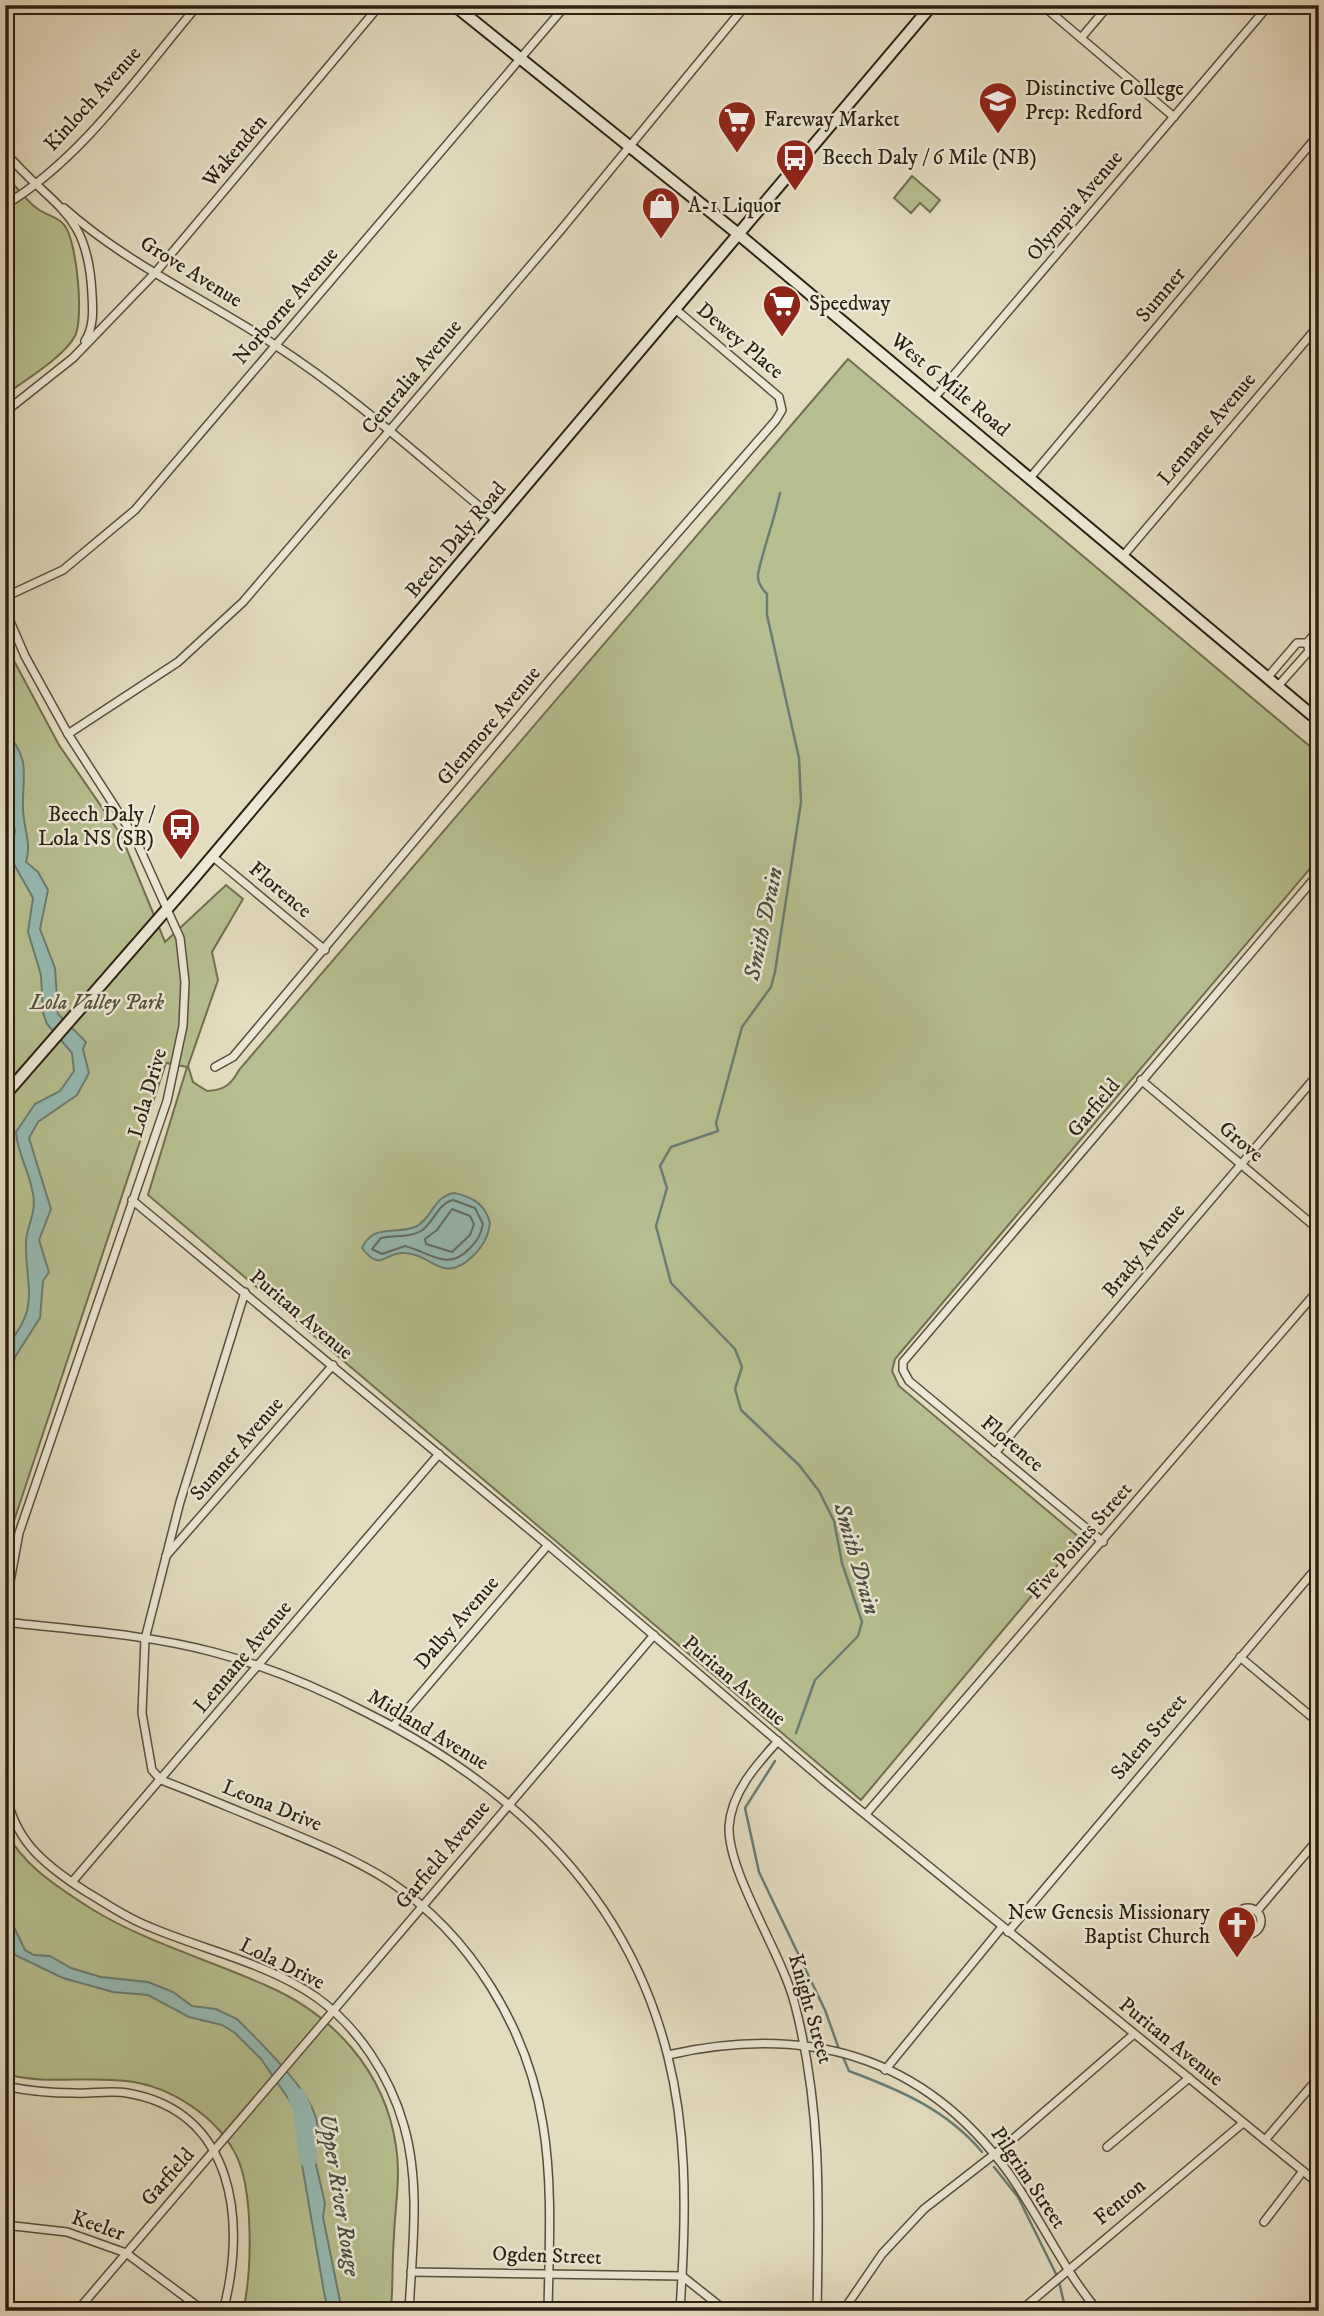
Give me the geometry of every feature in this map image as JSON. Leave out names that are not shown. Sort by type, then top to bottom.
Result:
[{"type":"main road","name":"West 6 Mile Road","points":[[454,5],[737,233],[1319,721]]},
{"type":"main road","name":"Beech Daly Road","points":[[5,1095],[168,908],[932,5]]},
{"type":"street","name":"Kinloch Avenue","points":[[5,205],[35,185],[85,137],[198,5]]},
{"type":"street","name":"Wakenden","points":[[78,352],[155,273],[380,5]]},
{"type":"street","name":"Norborne Avenue","points":[[5,597],[63,570],[115,530],[277,346],[566,5]]},
{"type":"street","name":"Centralia Avenue","points":[[68,734],[178,662],[218,627],[560,231],[746,5]]},
{"type":"street","points":[[1042,5],[1174,117]]},
{"type":"street","points":[[1081,38],[1109,5]]},
{"type":"street","name":"Olympia Avenue","points":[[935,397],[1269,5]]},
{"type":"street","name":"Sumner","points":[[1030,478],[1319,135]]},
{"type":"street","points":[[5,152],[35,185],[64,208],[83,238],[91,276],[92,320],[89,334],[78,352],[5,412]]},
{"type":"street","name":"Grove Avenue","points":[[64,208],[155,273],[277,346],[389,431],[497,521]]},
{"type":"street","name":"Dewey Place","points":[[674,308],[772,390],[782,403]]},
{"type":"street","name":"Lennane Avenue","points":[[1123,556],[1319,325]]},
{"type":"street","name":"Glenmore Avenue","points":[[215,1067],[233,1057],[325,950],[560,668],[776,419],[782,403]]},
{"type":"street","name":"Lola Drive","points":[[5,610],[25,656],[68,734],[130,829],[180,938],[183,962],[183,1026],[167,1101],[19,1533],[5,1608]]},
{"type":"street","points":[[1307,643],[1319,628]]},
{"type":"street","points":[[1268,678],[1297,643],[1307,643]]},
{"type":"street","points":[[1278,686],[1309,652],[1307,643]]},
{"type":"street","name":"Florence","points":[[212,856],[325,950]]},
{"type":"street","name":"Garfield","points":[[903,1370],[907,1355],[1319,873]]},
{"type":"street","name":"Brady Avenue","points":[[995,1453],[1319,1073]]},
{"type":"street","name":"Grove","points":[[1141,1080],[1319,1230]]},
{"type":"street","name":"Puritan Avenue","points":[[132,1199],[548,1545],[778,1741],[1319,2184]]},
{"type":"street","name":"Five Points Street","points":[[866,1814],[1319,1290]]},
{"type":"street","points":[[162,1780],[152,1770],[142,1713],[145,1639],[155,1588],[245,1292]]},
{"type":"street","name":"Sumner Avenue","points":[[166,1557],[333,1365]]},
{"type":"street","name":"Florence","points":[[903,1370],[909,1381],[1103,1542]]},
{"type":"street","name":"Lennane Avenue","points":[[72,1882],[439,1454]]},
{"type":"street","name":"Dalby Avenue","points":[[393,1726],[548,1545]]},
{"type":"street","name":"Salem Street","points":[[885,2070],[1319,1565]]},
{"type":"street","name":"Midland Avenue","points":[[5,1622],[145,1639],[209,1651],[259,1665],[315,1686],[393,1726],[453,1761],[510,1803],[559,1851],[604,1911],[641,1979],[668,2054],[684,2160],[680,2311]]},
{"type":"street","name":"Garfield Avenue","points":[[286,2066],[653,1635]]},
{"type":"street","points":[[1240,1657],[1319,1723]]},
{"type":"street","name":"Knight Street","points":[[778,1741],[757,1765],[738,1795],[731,1814],[730,1836],[736,1865],[788,1980],[806,2045],[819,2163],[817,2311]]},
{"type":"street","name":"Leona Drive","points":[[162,1780],[332,1850],[390,1882],[422,1907],[451,1935],[483,1975],[509,2020],[527,2063],[540,2106],[547,2151],[548,2311]]},
{"type":"street","name":"Lola Drive","points":[[5,1787],[12,1818],[23,1840],[39,1859],[133,1920],[272,1974],[333,2010],[354,2031],[373,2058],[393,2095],[404,2126],[413,2177],[409,2311]]},
{"type":"street","points":[[1257,1911],[1319,1838]]},
{"type":"street","points":[[843,2311],[882,2254],[905,2228],[1134,2034]]},
{"type":"street","name":"Pilgrim Street","points":[[668,2054],[733,2043],[806,2045],[846,2053],[919,2086],[947,2104],[971,2126],[1023,2195],[1098,2311]]},
{"type":"street","name":"Garfield","points":[[77,2311],[286,2066]]},
{"type":"street","points":[[1265,2140],[1319,2077]]},
{"type":"street","points":[[1107,2147],[1189,2078]]},
{"type":"street","points":[[5,2086],[42,2091],[117,2092],[139,2096],[168,2107],[191,2122],[215,2149],[226,2175],[231,2205],[230,2276],[223,2311]]},
{"type":"street","name":"Fenton","points":[[1020,2311],[1243,2123]]},
{"type":"street","points":[[1264,2222],[1303,2171]]},
{"type":"street","name":"Keeler","points":[[5,2225],[67,2232],[126,2253],[204,2311]]},
{"type":"street","name":"Ogden Street","points":[[411,2272],[478,2270],[549,2275],[682,2276]]},
{"type":"street","points":[[682,2276],[726,2311]]},
{"type":"green space","points":[[5,174],[34,206],[65,226],[76,264],[79,314],[75,336],[63,352],[5,395]]},
{"type":"green space","points":[[912,176],[940,200],[930,212],[920,203],[911,213],[894,198]]},
{"type":"green space","name":"Lola Valley Park","points":[[848,359],[1319,754],[1319,858],[895,1359],[892,1371],[899,1386],[1080,1538],[861,1800],[148,1195],[187,1067],[166,1063],[5,1548],[5,1255],[9,1242],[5,1193],[5,644],[59,745],[121,835],[165,942],[226,885],[243,899],[212,952],[218,980],[188,1066],[193,1082],[207,1091],[218,1089],[233,1079]]},
{"type":"green space","points":[[5,1830],[31,1865],[90,1908],[132,1931],[290,1997],[313,2012],[352,2048],[380,2093],[396,2146],[398,2180],[391,2311],[243,2311],[250,2230],[246,2187],[235,2153],[216,2126],[174,2096],[143,2084],[112,2080],[36,2079],[5,2074]]},
{"type":"water","points":[[5,731],[19,751],[24,768],[23,815],[28,841],[26,862],[38,872],[48,890],[40,929],[55,968],[58,1014],[86,1042],[83,1049],[89,1073],[77,1095],[38,1122],[29,1138],[51,1209],[39,1240],[49,1272],[43,1281],[40,1318],[15,1357],[5,1398],[5,1348],[24,1320],[28,1308],[26,1236],[34,1208],[31,1186],[16,1132],[35,1104],[60,1091],[74,1071],[72,1053],[47,1024],[43,1013],[41,975],[28,932],[33,898],[10,857],[15,831],[10,812],[12,781],[5,755]]},
{"type":"water","points":[[454,1193],[477,1202],[490,1223],[482,1245],[462,1264],[445,1268],[414,1254],[404,1253],[378,1260],[362,1248],[367,1240],[379,1232],[417,1226],[427,1218],[437,1203]]},
{"type":"water","points":[[5,1919],[13,1925],[25,1950],[34,1955],[50,1956],[71,1968],[101,1977],[148,1982],[173,1992],[192,2006],[216,2009],[237,2019],[277,2060],[306,2097],[315,2115],[318,2130],[312,2143],[313,2152],[325,2203],[323,2217],[342,2311],[328,2311],[324,2292],[300,2153],[307,2126],[261,2059],[235,2033],[222,2025],[189,2017],[148,1995],[113,1992],[63,1978],[17,1956],[5,1945]]},
{"type":"waterway","name":"Smith Drain","points":[[780,493],[758,577],[767,594],[767,615],[799,758],[801,802],[775,972],[771,987],[742,1027],[716,1123],[718,1131],[671,1147],[660,1166],[667,1188],[656,1226],[671,1283],[735,1349],[742,1367],[735,1389],[741,1410],[799,1465],[819,1491],[834,1521],[842,1563],[862,1622],[858,1636],[815,1680],[796,1733]]},
{"type":"waterway","name":"Smith Drain","points":[[775,1761],[745,1808],[759,1872],[825,2010],[840,2052]]},
{"type":"waterway","name":"Smith Drain","points":[[843,2057],[849,2071],[922,2103],[954,2124],[982,2152]]},
{"type":"waterway","name":"Upper River Rouge","points":[[297,2097],[302,2108],[308,2159]]},
{"type":"waterway","name":"Smith Drain","points":[[994,2167],[1018,2197],[1056,2274]]},
{"type":"waterway","name":"Smith Drain","points":[[1059,2282],[1066,2311]]},
{"type":"place","name":"Distinctive College Prep: Redford","points":[[998,135]]},
{"type":"place","name":"Fareway Market","points":[[737,154]]},
{"type":"place","name":"Beech Daly / 6 Mile (NB)","points":[[795,192]]},
{"type":"place","name":"A-1 Liquor","points":[[661,240]]},
{"type":"place","name":"Speedway","points":[[782,338]]},
{"type":"place","name":"Beech Daly / Lola NS (SB)","points":[[181,861]]},
{"type":"place","name":"New Genesis Missionary Baptist Church","points":[[1237,1959]]}]
